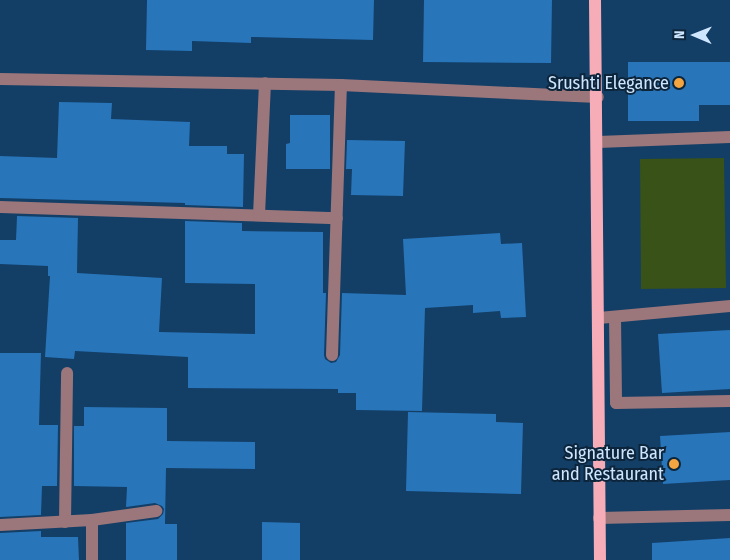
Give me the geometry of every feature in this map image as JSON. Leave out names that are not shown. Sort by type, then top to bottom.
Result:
[{"type":"main road","points":[[595,0],[598,97],[600,560]]},
{"type":"street","points":[[0,78],[341,85],[598,97]]},
{"type":"street","points":[[259,215],[265,83]]},
{"type":"street","points":[[332,355],[341,85]]},
{"type":"street","points":[[598,142],[730,137]]},
{"type":"street","points":[[0,207],[336,218]]},
{"type":"street","points":[[599,318],[730,306]]},
{"type":"street","points":[[615,317],[616,402],[730,401]]},
{"type":"street","points":[[66,522],[67,374]]},
{"type":"street","points":[[0,525],[92,520],[156,512]]},
{"type":"street","points":[[599,518],[730,515]]},
{"type":"street","points":[[92,520],[92,560]]},
{"type":"green space","points":[[724,158],[726,288],[641,289],[640,159]]},
{"type":"building","points":[[147,0],[374,0],[373,40],[251,37],[251,43],[192,41],[192,51],[146,50]]},
{"type":"building","points":[[424,0],[552,0],[551,63],[423,62]]},
{"type":"building","name":"Srushti Elegance","points":[[628,62],[730,62],[730,105],[699,105],[699,121],[628,121]]},
{"type":"building","points":[[59,102],[112,103],[111,119],[190,122],[189,146],[227,146],[227,154],[244,154],[243,207],[185,205],[185,203],[0,198],[0,156],[57,158]]},
{"type":"building","points":[[290,115],[330,115],[330,169],[286,169],[286,144],[290,143]]},
{"type":"building","points":[[347,140],[405,141],[403,196],[351,195],[352,169],[346,169]]},
{"type":"building","points":[[17,216],[78,218],[77,273],[162,278],[159,332],[255,334],[255,284],[185,283],[185,221],[242,223],[242,231],[323,232],[323,293],[326,293],[324,355],[325,359],[331,363],[336,362],[340,355],[342,293],[406,295],[403,239],[500,233],[501,244],[522,243],[526,317],[501,318],[500,311],[473,313],[473,305],[425,308],[422,411],[356,410],[356,393],[338,393],[338,389],[188,388],[188,357],[75,351],[74,359],[45,357],[50,276],[48,276],[48,266],[0,264],[0,240],[16,240]]},
{"type":"building","points":[[730,330],[730,389],[662,393],[658,334]]},
{"type":"building","points":[[0,353],[41,353],[39,425],[58,425],[57,486],[42,486],[41,515],[0,517]]},
{"type":"building","points":[[84,407],[167,408],[167,441],[255,442],[255,469],[166,468],[165,524],[177,524],[177,560],[126,560],[126,523],[158,519],[163,514],[164,509],[155,503],[126,507],[127,487],[74,486],[74,426],[84,426]]},
{"type":"building","points":[[408,412],[496,414],[496,422],[523,423],[521,494],[406,491]]},
{"type":"building","points":[[730,432],[730,480],[663,484],[660,436]]},
{"type":"building","points":[[262,522],[300,523],[300,560],[262,560]]},
{"type":"building","points":[[41,531],[41,537],[78,537],[79,560],[0,560],[0,533]]},
{"type":"building","points":[[730,538],[730,560],[652,560],[652,543]]},
{"type":"place","name":"Srushti Elegance","points":[[679,83]]},
{"type":"place","name":"Signature Bar and Restaurant","points":[[674,464]]}]
